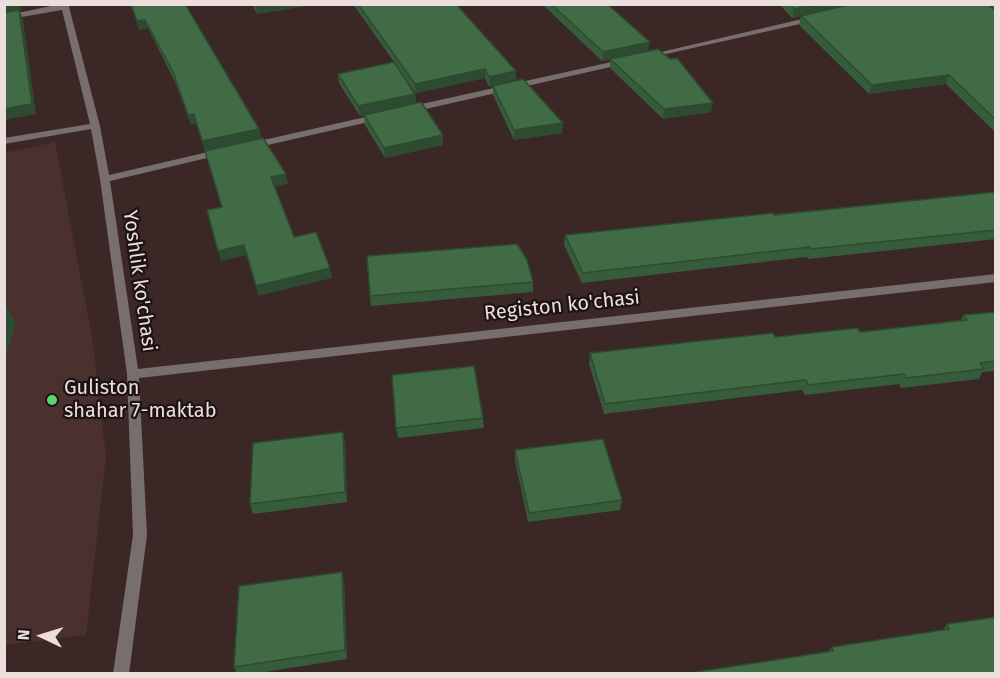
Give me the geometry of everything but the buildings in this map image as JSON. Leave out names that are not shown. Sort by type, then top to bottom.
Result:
[{"type":"street","points":[[4,18],[65,6]]},
{"type":"street","name":"Yoshlik ko'chasi","points":[[65,6],[95,126],[105,178],[133,374],[140,535],[121,674]]},
{"type":"street","points":[[643,57],[830,15]]},
{"type":"street","points":[[398,113],[632,60]]},
{"type":"street","points":[[246,147],[386,115]]},
{"type":"street","points":[[4,141],[95,126]]},
{"type":"street","points":[[105,178],[234,150]]},
{"type":"street","name":"Registon ko'chasi","points":[[133,374],[996,278]]},
{"type":"shaded area","name":"Guliston shahar 7-maktab","points":[[55,142],[93,343],[106,457],[86,635],[5,645],[4,153]]},
{"type":"place","name":"Guliston shahar 7-maktab","points":[[52,400]]}]
